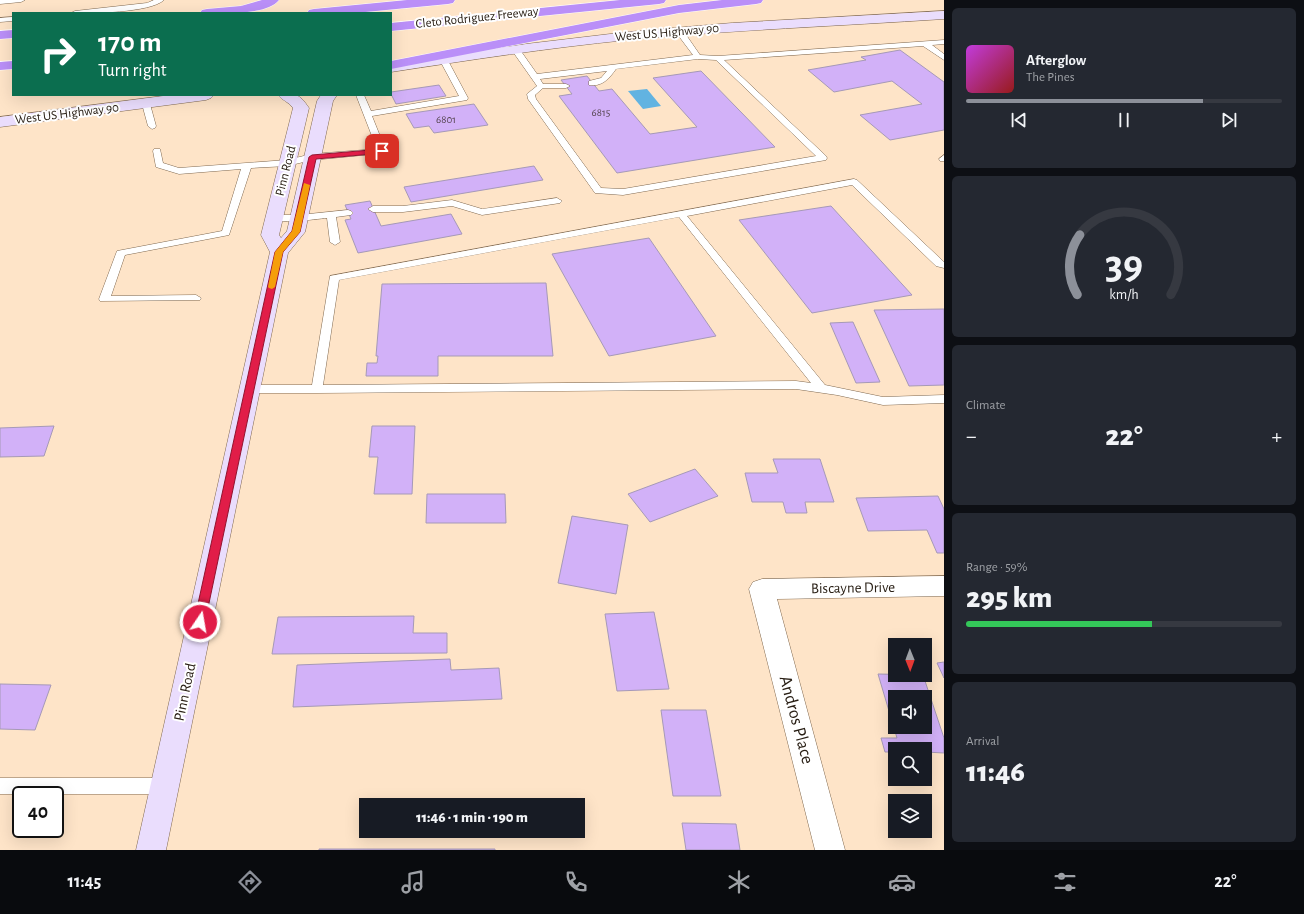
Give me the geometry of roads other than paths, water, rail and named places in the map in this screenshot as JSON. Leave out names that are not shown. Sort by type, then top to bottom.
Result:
[{"type":"highway","points":[[216,12],[241,9],[267,3],[272,0]]},
{"type":"highway","name":"Cleto Rodriguez Freeway","points":[[324,12],[448,0]]},
{"type":"highway","name":"Cleto Rodriguez Freeway","points":[[392,27],[659,0]]},
{"type":"highway","points":[[442,58],[679,9],[756,0]]},
{"type":"highway","points":[[0,35],[12,34]]},
{"type":"highway","points":[[0,44],[12,42]]},
{"type":"highway","points":[[0,66],[12,65]]},
{"type":"street","name":"West US Highway 90","points":[[392,66],[515,49],[679,31],[943,15]]},
{"type":"street","name":"West US Highway 90","points":[[0,122],[199,96]]},
{"type":"street","name":"Pinn Road","points":[[279,252],[270,235],[301,108],[296,100],[288,96]]},
{"type":"street","name":"Pinn Road","points":[[151,850],[279,252],[296,232],[325,101],[328,96]]},
{"type":"street","name":"Biscayne Drive","points":[[762,589],[944,586]]},
{"type":"street","name":"Andros Place","points":[[762,589],[830,850]]},
{"type":"lane","points":[[0,2],[21,0]]},
{"type":"lane","points":[[83,12],[149,5],[160,0]]},
{"type":"lane","points":[[0,20],[12,19]]},
{"type":"lane","points":[[679,31],[698,57]]},
{"type":"lane","points":[[535,77],[698,57],[718,58],[944,42]]},
{"type":"lane","points":[[926,44],[944,58]]},
{"type":"lane","points":[[515,49],[541,86]]},
{"type":"lane","points":[[368,114],[464,98],[442,58]]},
{"type":"lane","points":[[566,86],[541,86],[531,94],[532,99],[598,191],[623,192],[823,158],[718,58]]},
{"type":"lane","points":[[592,83],[604,80],[614,67]]},
{"type":"lane","points":[[156,148],[159,165],[179,172],[287,163],[312,157],[382,151],[360,96]]},
{"type":"lane","points":[[146,104],[149,129],[161,130]]},
{"type":"lane","points":[[196,298],[104,299],[121,253],[226,232],[247,166]]},
{"type":"lane","points":[[317,389],[334,278],[854,182],[940,264],[944,265]]},
{"type":"lane","points":[[373,209],[403,209],[452,203],[482,212],[557,201]]},
{"type":"lane","points":[[274,218],[331,216],[348,213]]},
{"type":"lane","points":[[680,214],[822,389]]},
{"type":"lane","points":[[331,216],[335,242]]},
{"type":"lane","points":[[250,389],[796,385],[883,401],[944,399]]},
{"type":"lane","points":[[0,786],[164,786]]},
{"type":"water","points":[[647,89],[661,106],[643,109],[628,91]]}]
